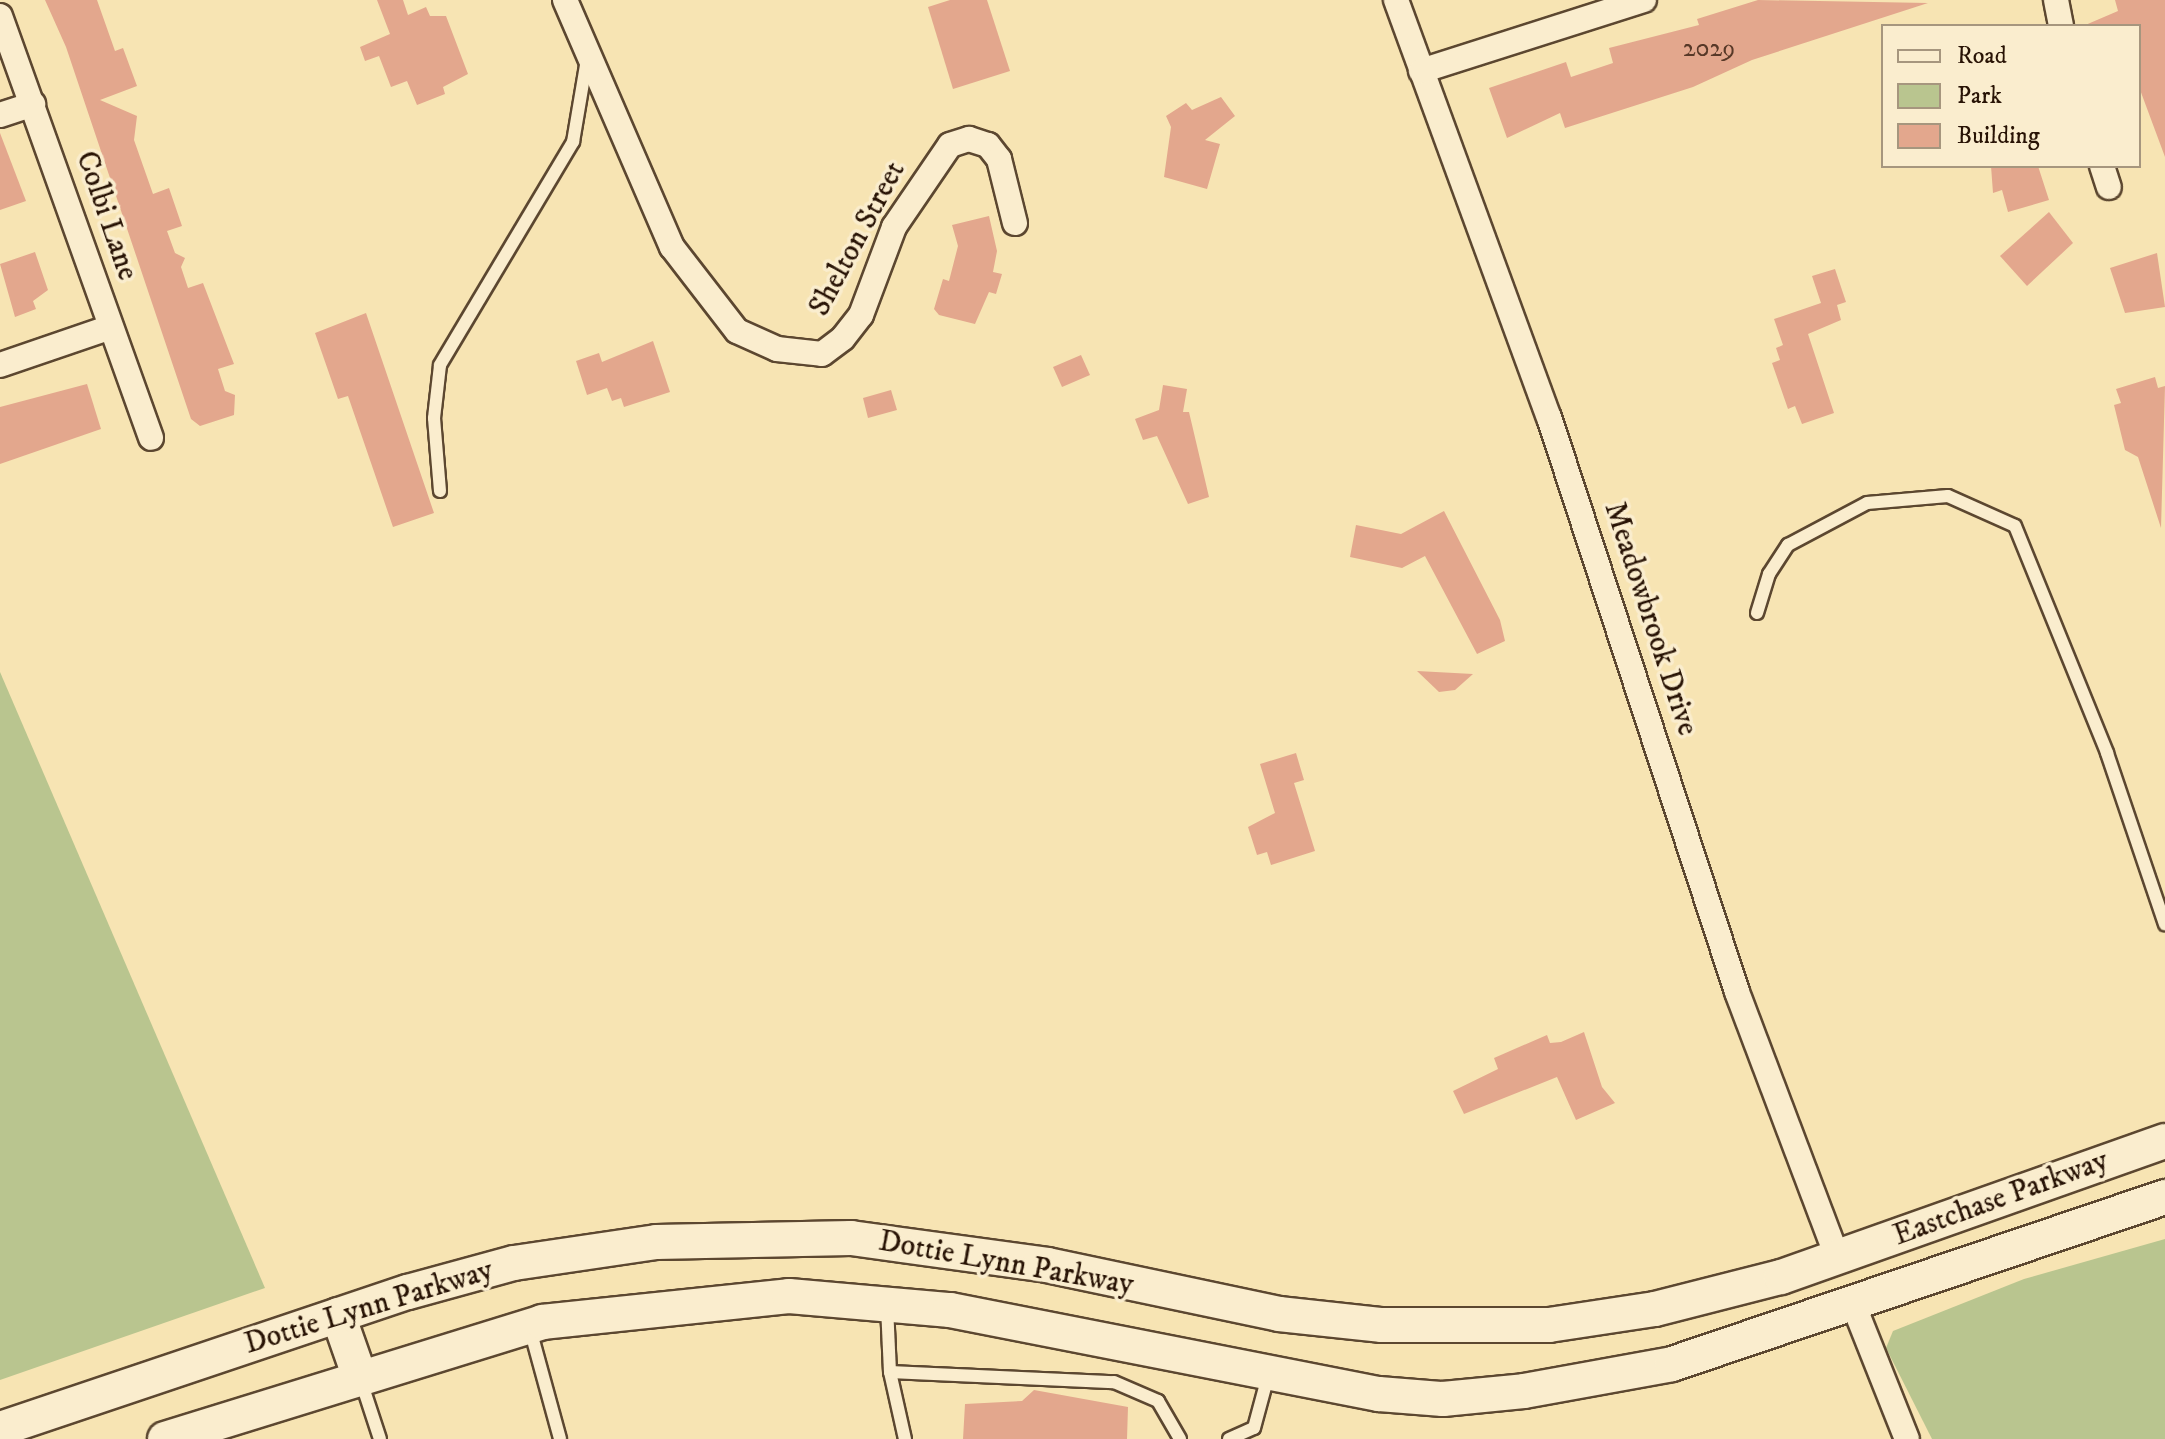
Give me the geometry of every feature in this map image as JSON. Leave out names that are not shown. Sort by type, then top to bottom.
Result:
[{"type":"main road","name":"Eastchase Parkway","points":[[1838,1259],[2165,1141]]},
{"type":"main road","name":"Eastchase Parkway","points":[[1854,1306],[2165,1197]]},
{"type":"main road","name":"Dottie Lynn Parkway","points":[[0,1429],[338,1315],[514,1263],[656,1242],[851,1238],[954,1249],[1178,1297],[1382,1325],[1549,1325],[1655,1309],[1838,1259]]},
{"type":"main road","points":[[1672,1364],[1703,1341],[1812,1304],[1838,1259]]},
{"type":"main road","name":"Dottie Lynn Parkway","points":[[165,1439],[359,1375],[529,1326],[605,1312],[789,1296],[887,1303],[1269,1372],[1443,1399],[1672,1364],[1854,1306]]},
{"type":"main road","points":[[338,1315],[359,1375]]},
{"type":"street","name":"Shelton Street","points":[[565,0],[672,247],[737,331],[777,349],[822,354],[843,338],[861,315],[894,227],[950,145],[969,139],[988,145],[999,159],[1015,223]]},
{"type":"street","name":"Meadowbrook Drive","points":[[1396,0],[1549,417],[1737,992],[1838,1259]]},
{"type":"street","points":[[1421,71],[1644,0]]},
{"type":"street","points":[[2056,0],[2061,24]]},
{"type":"street","name":"Colbi Lane","points":[[0,16],[151,438]]},
{"type":"street","points":[[0,115],[33,104]]},
{"type":"street","points":[[0,365],[111,327]]},
{"type":"street","points":[[1854,1306],[1907,1439]]},
{"type":"lane","points":[[440,491],[434,418],[440,365],[573,142],[587,56]]},
{"type":"lane","points":[[1757,613],[1769,574],[1788,545],[1867,503],[1948,496],[2015,526],[2107,753],[2165,924]]},
{"type":"lane","points":[[887,1303],[890,1372],[905,1439]]},
{"type":"lane","points":[[529,1326],[560,1439]]},
{"type":"lane","points":[[890,1372],[1114,1382],[1158,1401],[1180,1439]]},
{"type":"lane","points":[[1229,1439],[1254,1428],[1269,1372]]},
{"type":"lane","points":[[359,1375],[380,1439]]},
{"type":"green space","points":[[0,672],[265,1288],[0,1380]]},
{"type":"green space","points":[[2165,1239],[2165,1439],[1932,1439],[1886,1348],[1893,1331],[2024,1279]]},
{"type":"building","points":[[45,0],[97,0],[115,51],[123,48],[137,86],[100,100],[137,116],[134,140],[153,194],[169,188],[182,226],[167,231],[175,253],[185,258],[181,267],[188,288],[203,283],[234,364],[218,369],[225,391],[235,395],[234,415],[200,426],[191,419],[66,47]]},
{"type":"building","points":[[377,0],[403,0],[408,15],[426,7],[430,16],[446,16],[468,74],[443,87],[445,94],[417,105],[407,81],[391,87],[379,56],[365,61],[360,47],[390,34]]},
{"type":"building","points":[[950,0],[987,0],[1010,71],[953,89],[928,7]]},
{"type":"building","points":[[1758,0],[1928,3],[1752,60],[1693,87],[1565,128],[1560,113],[1507,138],[1489,88],[1566,62],[1571,77],[1613,63],[1609,48],[1699,25],[1697,19]]},
{"type":"building","points":[[2115,0],[2165,0],[2165,157],[2141,92],[2141,24],[2088,24],[2118,11]]},
{"type":"building","points":[[1221,97],[1235,116],[1205,140],[1220,144],[1207,189],[1164,177],[1171,127],[1166,116],[1186,103],[1192,110]]},
{"type":"building","points":[[0,133],[26,201],[0,210]]},
{"type":"building","points":[[1991,168],[2039,168],[2049,200],[2008,212],[2002,190],[1993,193]]},
{"type":"building","points":[[2049,212],[2073,243],[2027,286],[2000,256]]},
{"type":"building","points":[[989,216],[997,251],[993,272],[1002,274],[996,294],[989,292],[975,324],[939,315],[934,309],[943,279],[949,281],[958,246],[952,225]]},
{"type":"building","points":[[35,252],[48,290],[33,301],[36,309],[15,317],[0,264]]},
{"type":"building","points":[[2157,253],[2165,307],[2125,313],[2110,268]]},
{"type":"building","points":[[1835,269],[1846,302],[1837,305],[1841,320],[1808,334],[1834,413],[1802,424],[1795,406],[1788,409],[1772,363],[1780,360],[1776,348],[1783,345],[1774,319],[1821,303],[1812,276]]},
{"type":"building","points":[[366,313],[434,513],[393,527],[348,396],[338,399],[315,333]]},
{"type":"building","points":[[653,341],[670,392],[624,407],[621,398],[612,401],[607,388],[587,395],[576,361],[599,353],[602,362]]},
{"type":"building","points":[[1081,355],[1090,375],[1062,387],[1053,367]]},
{"type":"building","points":[[2155,377],[2158,388],[2165,386],[2161,528],[2138,457],[2125,450],[2114,405],[2121,403],[2116,389]]},
{"type":"building","points":[[87,384],[101,429],[0,464],[0,407]]},
{"type":"building","points":[[1163,385],[1187,389],[1183,412],[1189,412],[1209,497],[1188,504],[1157,436],[1143,440],[1135,419],[1159,410]]},
{"type":"building","points":[[891,390],[897,410],[868,418],[863,398]]},
{"type":"building","points":[[1444,511],[1500,620],[1505,641],[1477,654],[1425,556],[1402,568],[1350,557],[1356,525],[1401,534]]},
{"type":"building","points":[[1417,671],[1473,674],[1455,690],[1439,692]]},
{"type":"building","points":[[1296,753],[1304,780],[1294,783],[1315,851],[1271,865],[1267,852],[1257,855],[1248,827],[1275,813],[1260,764]]},
{"type":"building","points":[[1584,1032],[1602,1087],[1615,1103],[1576,1120],[1557,1077],[1464,1114],[1453,1091],[1498,1069],[1494,1058],[1547,1035],[1550,1043],[1561,1042]]},
{"type":"building","points":[[1034,1390],[1128,1407],[1127,1439],[963,1439],[965,1404],[1022,1401]]}]
